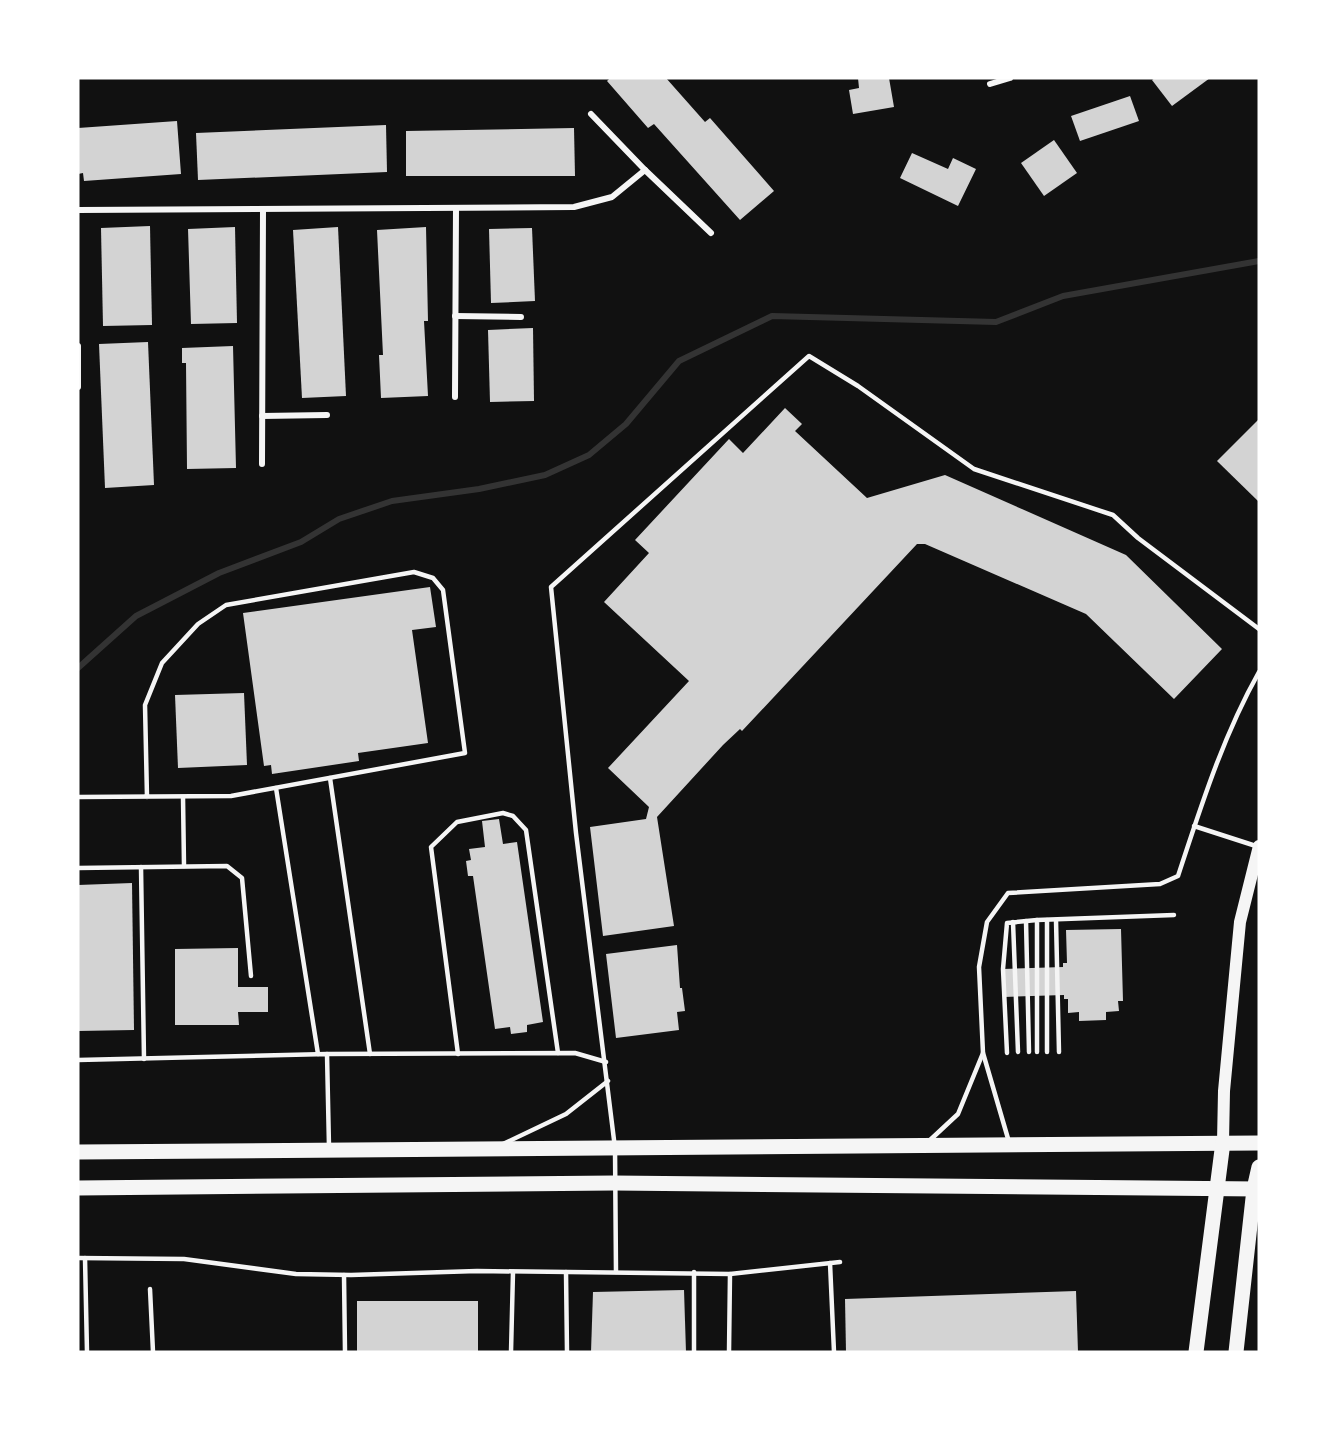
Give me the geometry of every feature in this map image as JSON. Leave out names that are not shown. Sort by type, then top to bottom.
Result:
[{"type":"main road","points":[[1196,1352],[1223,1142],[1224,1091],[1240,922],[1259,846]]},
{"type":"main road","points":[[78,1152],[1259,1143]]},
{"type":"main road","points":[[78,1147],[99,1152]]},
{"type":"main road","points":[[1236,1352],[1259,1167]]},
{"type":"main road","points":[[78,1188],[614,1183],[1256,1189]]},
{"type":"street","points":[[990,84],[1010,78]]},
{"type":"street","points":[[591,114],[645,171],[711,233]]},
{"type":"street","points":[[78,210],[574,207],[612,197],[645,171]]},
{"type":"street","points":[[455,397],[456,208]]},
{"type":"street","points":[[262,464],[263,209]]},
{"type":"street","points":[[455,316],[521,317]]},
{"type":"street","points":[[78,346],[78,387]]},
{"type":"street","points":[[262,416],[327,415]]},
{"type":"lane","points":[[616,1272],[615,1148],[576,833],[551,587],[809,356],[858,386],[974,469],[1113,515],[1138,538],[1259,629]]},
{"type":"lane","points":[[78,797],[147,797],[183,797],[231,796],[465,753],[443,591],[433,578],[414,572],[226,605],[198,624],[162,663],[145,705],[147,797]]},
{"type":"lane","points":[[1010,1146],[983,1053],[979,967],[987,922],[1008,893],[1160,884],[1178,876],[1194,826],[1240,706],[1259,672]]},
{"type":"lane","points":[[330,778],[370,1054]]},
{"type":"lane","points":[[276,788],[318,1054]]},
{"type":"lane","points":[[183,797],[184,866]]},
{"type":"lane","points":[[458,1053],[430,847],[457,822],[503,813],[513,816],[526,830],[558,1053]]},
{"type":"lane","points":[[1194,826],[1259,846]]},
{"type":"lane","points":[[78,868],[227,866],[242,878],[251,976]]},
{"type":"lane","points":[[141,867],[144,1059]]},
{"type":"lane","points":[[1007,1053],[1003,969],[1007,923],[1174,915]]},
{"type":"lane","points":[[1037,920],[1039,968],[1037,1052]]},
{"type":"lane","points":[[1047,920],[1047,1052]]},
{"type":"lane","points":[[1056,920],[1059,1052]]},
{"type":"lane","points":[[1026,921],[1029,1052]]},
{"type":"lane","points":[[1013,922],[1018,1052]]},
{"type":"lane","points":[[78,1060],[318,1054],[575,1053],[606,1062]]},
{"type":"lane","points":[[924,1146],[958,1114],[983,1053]]},
{"type":"lane","points":[[327,1054],[329,1150]]},
{"type":"lane","points":[[491,1149],[566,1114],[608,1081]]},
{"type":"lane","points":[[78,1258],[184,1259],[296,1274],[344,1275],[513,1272],[730,1274],[840,1262]]},
{"type":"lane","points":[[85,1258],[87,1352]]},
{"type":"lane","points":[[831,1263],[834,1352]]},
{"type":"lane","points":[[511,1352],[513,1272]]},
{"type":"lane","points":[[566,1272],[567,1352]]},
{"type":"lane","points":[[694,1272],[694,1352]]},
{"type":"lane","points":[[729,1352],[730,1274]]},
{"type":"lane","points":[[344,1275],[345,1352]]},
{"type":"lane","points":[[150,1290],[153,1352]]},
{"type":"building","points":[[610,78],[666,78],[705,122],[710,118],[774,191],[740,220],[654,124],[648,128],[607,81]]},
{"type":"building","points":[[858,78],[889,78],[894,107],[853,114],[849,90],[859,88]]},
{"type":"building","points":[[1155,78],[1210,78],[1172,106],[1152,80]]},
{"type":"building","points":[[1130,96],[1139,121],[1080,141],[1071,116]]},
{"type":"building","points":[[177,121],[181,174],[84,181],[83,173],[78,174],[78,128]]},
{"type":"building","points":[[386,125],[387,172],[198,180],[196,133]]},
{"type":"building","points":[[574,128],[575,176],[406,176],[406,131]]},
{"type":"building","points":[[1054,140],[1077,173],[1044,196],[1021,163]]},
{"type":"building","points":[[912,153],[948,169],[953,158],[976,169],[958,206],[900,178]]},
{"type":"building","points":[[150,226],[152,325],[103,326],[101,228]]},
{"type":"building","points":[[235,227],[237,323],[191,324],[188,229]]},
{"type":"building","points":[[338,227],[346,396],[302,398],[293,230]]},
{"type":"building","points":[[426,227],[428,321],[424,321],[428,396],[381,398],[379,355],[383,355],[377,230]]},
{"type":"building","points":[[532,228],[535,301],[491,303],[489,229]]},
{"type":"building","points":[[533,328],[534,401],[490,402],[488,330]]},
{"type":"building","points":[[148,342],[154,485],[105,488],[99,344]]},
{"type":"building","points":[[233,346],[236,468],[187,469],[186,363],[182,363],[182,348]]},
{"type":"building","points":[[785,408],[802,424],[795,431],[867,498],[945,475],[1126,555],[1222,649],[1174,699],[1086,614],[925,544],[917,544],[742,731],[740,729],[723,745],[657,817],[674,926],[603,936],[590,827],[646,819],[649,807],[608,768],[689,681],[604,602],[649,553],[635,540],[729,439],[743,453]]},
{"type":"building","points":[[1259,419],[1259,502],[1217,461]]},
{"type":"building","points":[[430,587],[436,627],[412,630],[428,743],[358,753],[359,761],[272,774],[271,765],[264,766],[243,613]]},
{"type":"building","points":[[244,693],[247,765],[178,768],[175,695]]},
{"type":"building","points":[[499,819],[503,844],[517,842],[543,1022],[527,1025],[527,1032],[511,1034],[510,1027],[495,1029],[473,876],[468,876],[466,861],[471,860],[469,849],[485,847],[482,821]]},
{"type":"building","points":[[132,883],[134,1030],[78,1031],[78,885]]},
{"type":"building","points":[[1121,929],[1123,1001],[1118,1001],[1119,1011],[1106,1012],[1106,1020],[1079,1021],[1079,1012],[1068,1013],[1068,999],[1064,999],[1064,995],[1004,997],[1003,969],[1063,967],[1063,963],[1067,963],[1066,930]]},
{"type":"building","points":[[677,945],[680,988],[682,988],[685,1011],[677,1012],[679,1030],[616,1038],[606,954]]},
{"type":"building","points":[[238,948],[238,987],[268,987],[268,1012],[238,1012],[239,1025],[175,1025],[175,949]]},
{"type":"building","points":[[684,1290],[686,1352],[591,1352],[593,1292]]},
{"type":"building","points":[[1076,1291],[1078,1352],[846,1352],[845,1299]]},
{"type":"building","points":[[357,1301],[478,1301],[478,1352],[357,1352]]},
{"type":"waterway","points":[[78,668],[136,616],[219,573],[301,542],[339,519],[392,501],[479,489],[545,475],[589,455],[626,424],[679,361],[772,316],[996,322],[1063,296],[1259,261]]}]
